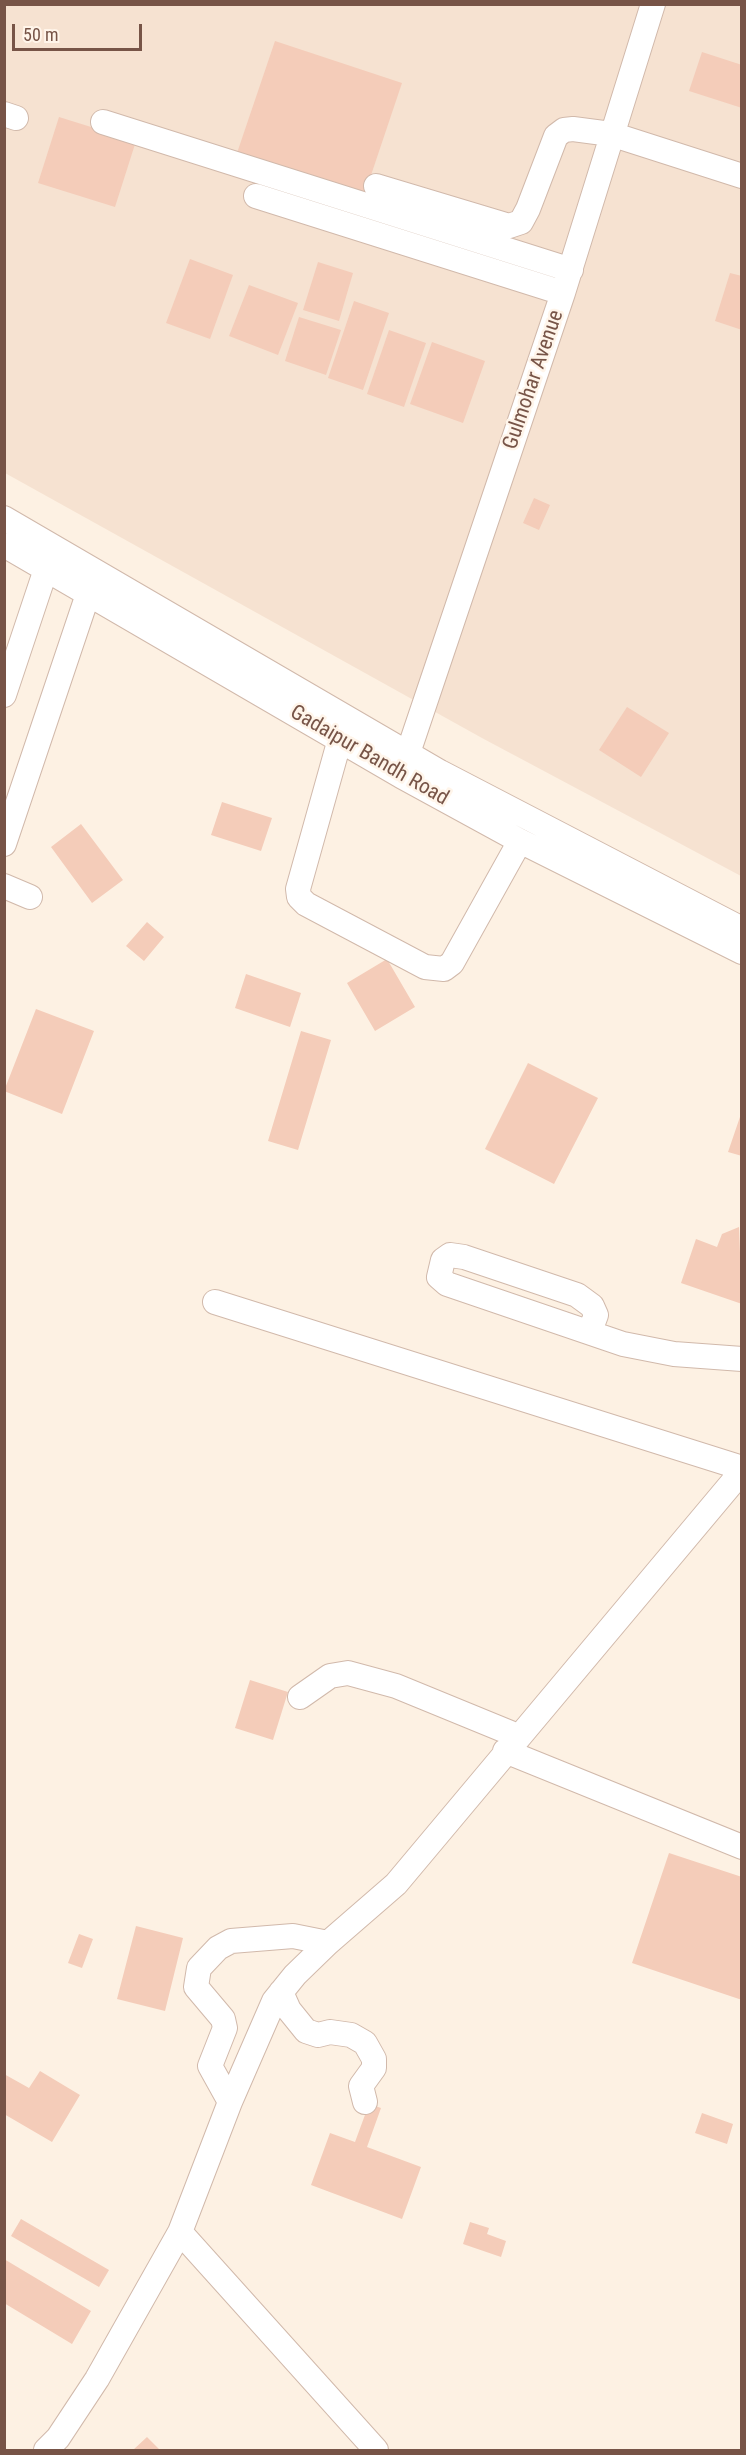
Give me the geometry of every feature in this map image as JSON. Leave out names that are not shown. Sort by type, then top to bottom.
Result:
[{"type":"street","name":"Gulmohar Avenue","points":[[408,753],[571,270],[611,134],[653,4]]},
{"type":"street","points":[[103,122],[571,270]]},
{"type":"street","points":[[376,186],[508,226],[521,222],[528,209],[556,136],[564,130],[573,129],[611,134],[741,176]]},
{"type":"street","points":[[256,196],[563,293]]},
{"type":"street","points":[[4,519],[408,753],[509,809],[741,929]]},
{"type":"street","name":"Gadaipur Bandh Road","points":[[4,545],[401,776],[520,841],[741,952]]},
{"type":"street","points":[[4,695],[46,569]]},
{"type":"street","points":[[4,844],[88,594]]},
{"type":"street","points":[[340,739],[298,889],[299,897],[306,904],[425,967],[444,969],[452,963],[520,841]]},
{"type":"street","points":[[4,886],[30,897]]},
{"type":"street","points":[[590,1331],[596,1315],[592,1306],[577,1295],[464,1257],[450,1255],[443,1260],[439,1277],[447,1284],[643,1349],[741,1359]]},
{"type":"street","points":[[46,2451],[58,2438],[97,2379],[180,2232],[230,2102],[274,2001],[328,1943],[396,1884],[741,1469],[215,1302]]},
{"type":"street","points":[[300,1697],[330,1676],[348,1673],[396,1686],[511,1743],[741,1847]]},
{"type":"street","points":[[230,2102],[210,2066],[224,2032],[224,2019],[196,1987],[199,1968],[212,1954],[231,1941],[293,1936],[328,1943]]},
{"type":"street","points":[[281,1992],[289,2010],[306,2031],[318,2035],[339,2032],[351,2035],[365,2043],[374,2059],[374,2068],[361,2086],[365,2102]]},
{"type":"street","points":[[180,2232],[376,2451]]},
{"type":"shaded area","points":[[5,5],[741,5],[741,876],[482,738],[5,473]]},
{"type":"building","points":[[275,41],[402,83],[364,196],[237,153]]},
{"type":"building","points":[[702,52],[742,65],[742,108],[689,91]]},
{"type":"building","points":[[59,117],[136,141],[115,207],[38,183]]},
{"type":"building","points":[[190,259],[233,275],[210,339],[166,323]]},
{"type":"building","points":[[318,262],[353,273],[339,321],[303,310]]},
{"type":"building","points":[[730,273],[742,276],[742,330],[715,321]]},
{"type":"building","points":[[249,285],[298,303],[278,355],[229,336]]},
{"type":"building","points":[[354,301],[389,313],[363,390],[328,378]]},
{"type":"building","points":[[299,317],[341,330],[326,375],[285,361]]},
{"type":"building","points":[[389,330],[426,343],[404,407],[367,394]]},
{"type":"building","points":[[432,342],[485,361],[463,423],[410,404]]},
{"type":"building","points":[[534,498],[550,505],[539,530],[523,523]]},
{"type":"building","points":[[627,707],[669,733],[641,777],[599,750]]},
{"type":"building","points":[[222,802],[272,818],[261,851],[211,835]]},
{"type":"building","points":[[81,824],[123,880],[92,903],[51,847]]},
{"type":"building","points":[[147,922],[164,937],[144,961],[126,946]]},
{"type":"building","points":[[387,959],[415,1007],[375,1031],[347,983]]},
{"type":"building","points":[[246,974],[301,993],[290,1027],[235,1008]]},
{"type":"building","points":[[36,1009],[94,1031],[62,1114],[4,1091]]},
{"type":"building","points":[[301,1031],[331,1040],[298,1150],[268,1141]]},
{"type":"building","points":[[528,1063],[598,1098],[554,1184],[485,1149]]},
{"type":"building","points":[[742,1114],[742,1156],[728,1152]]},
{"type":"building","points":[[739,1227],[742,1304],[681,1283],[696,1239],[717,1247],[722,1234]]},
{"type":"building","points":[[250,1680],[288,1692],[273,1740],[235,1728]]},
{"type":"building","points":[[669,1853],[742,1877],[742,2000],[632,1963]]},
{"type":"building","points":[[136,1926],[183,1938],[165,2011],[117,1999]]},
{"type":"building","points":[[79,1934],[93,1939],[82,1968],[68,1963]]},
{"type":"building","points":[[40,2071],[80,2095],[52,2142],[4,2114],[4,2074],[29,2088]]},
{"type":"building","points":[[369,2104],[381,2108],[367,2147],[421,2167],[402,2219],[311,2185],[330,2133],[355,2142]]},
{"type":"building","points":[[702,2113],[733,2124],[727,2144],[695,2133]]},
{"type":"building","points":[[21,2219],[109,2270],[99,2287],[11,2236]]},
{"type":"building","points":[[470,2222],[489,2228],[487,2234],[506,2241],[501,2257],[463,2244]]},
{"type":"building","points":[[4,2259],[91,2311],[72,2344],[4,2303]]},
{"type":"building","points":[[147,2437],[160,2450],[133,2450]]}]
